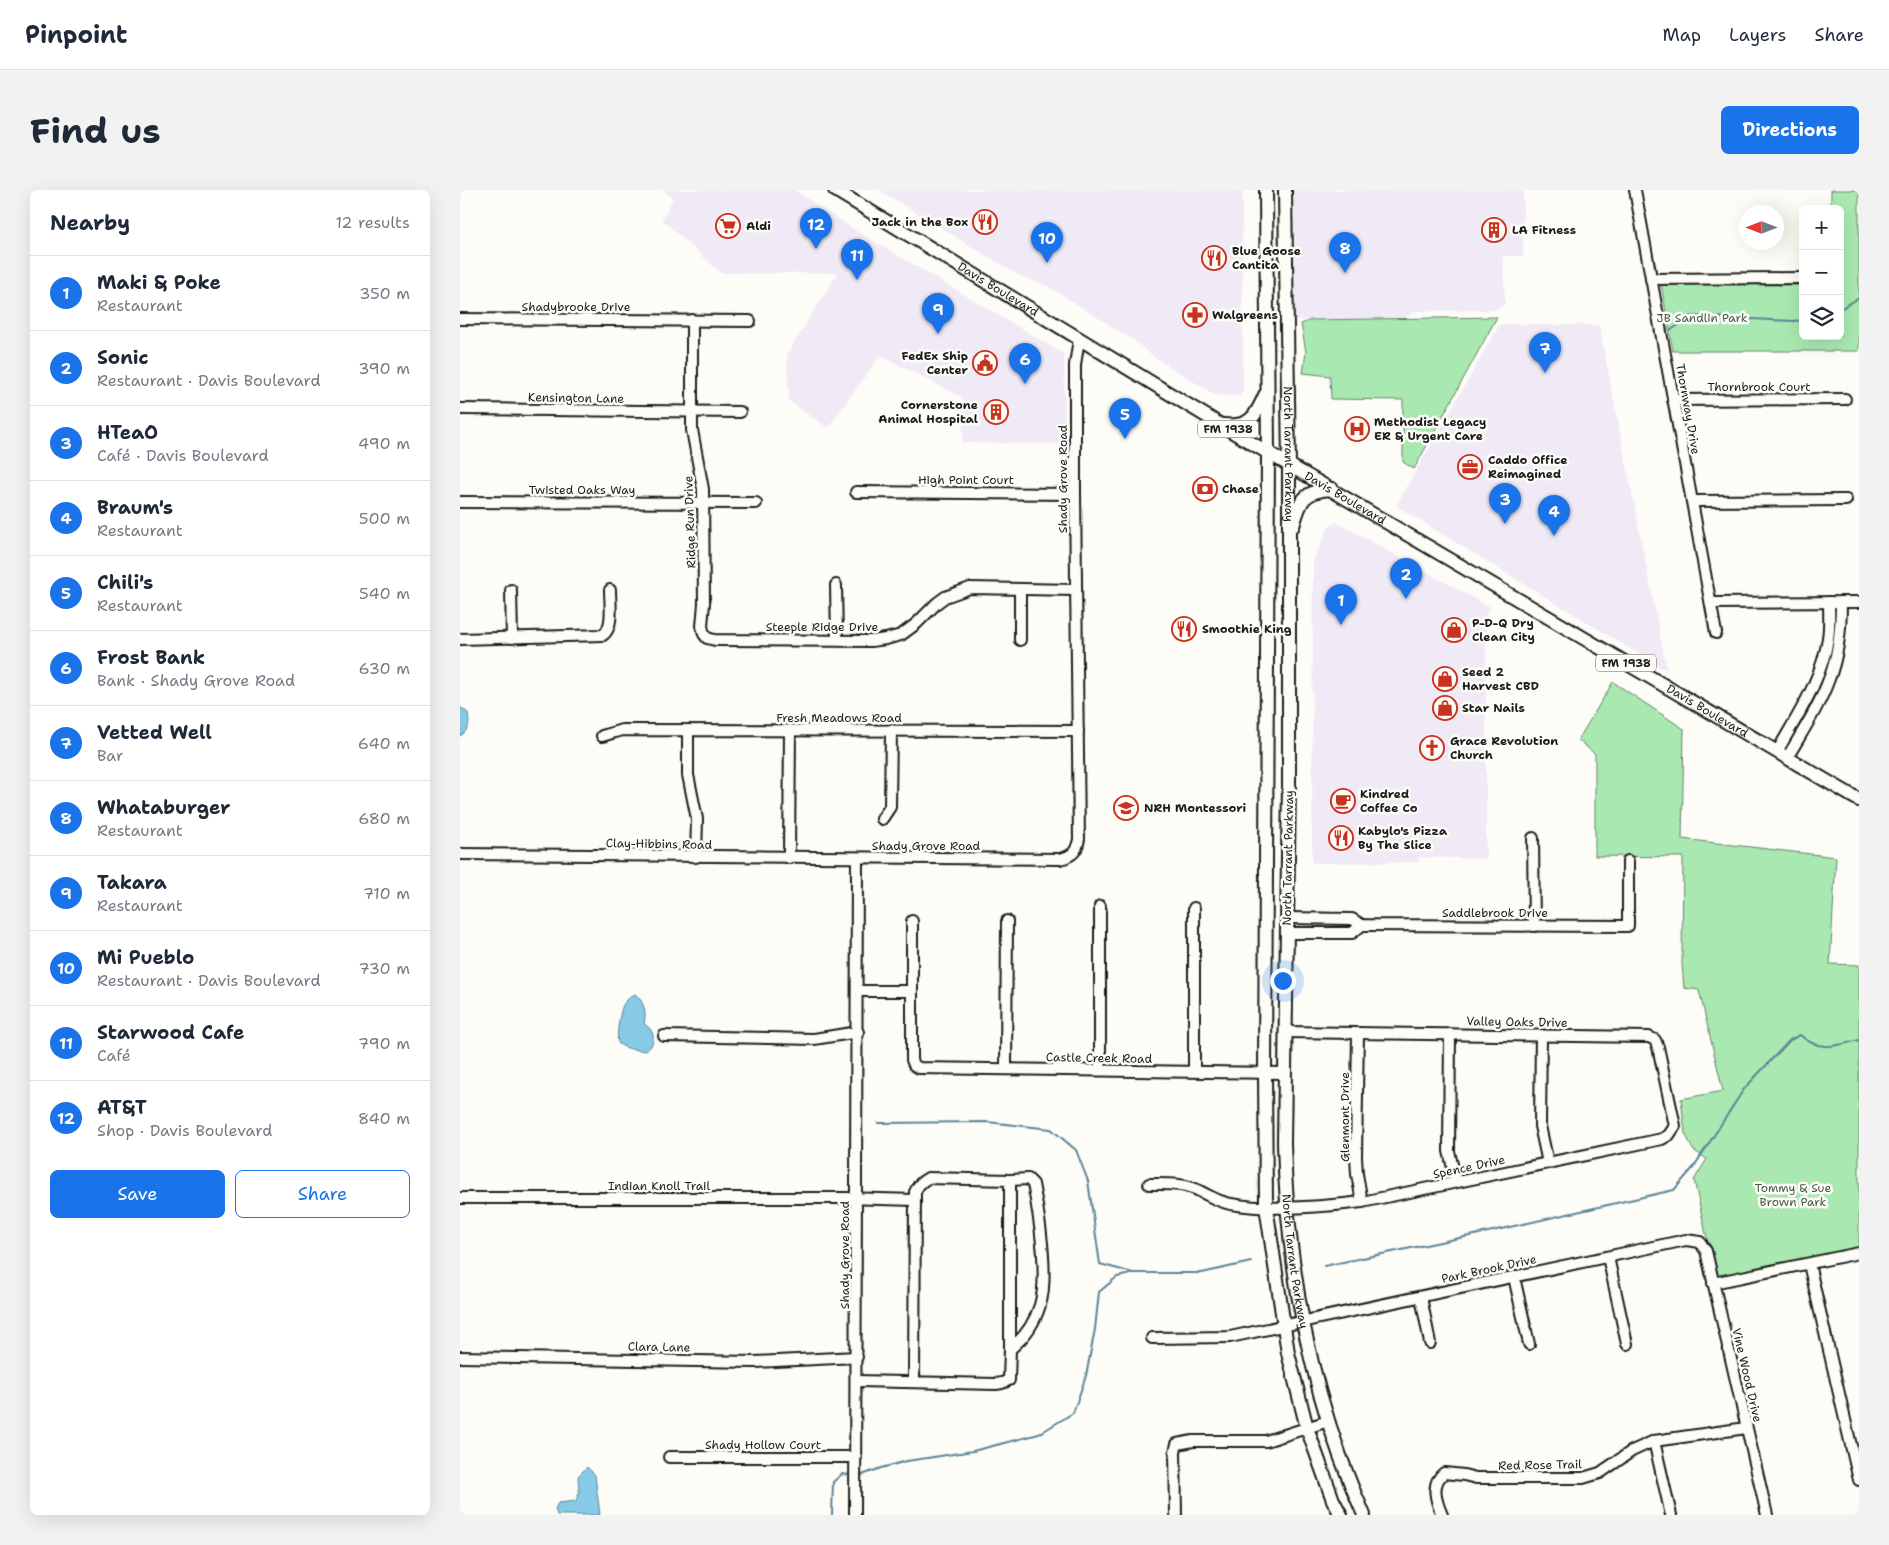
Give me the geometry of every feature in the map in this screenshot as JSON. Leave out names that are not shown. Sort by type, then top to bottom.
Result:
[{"type":"main road","name":"Davis Boulevard","points":[[836,190],[1221,425],[1859,800]]},
{"type":"main road","name":"North Tarrant Parkway","points":[[1266,190],[1268,452],[1266,1206],[1288,1353],[1307,1428],[1340,1515]]},
{"type":"main road","name":"North Tarrant Parkway","points":[[1285,190],[1289,465],[1289,785],[1284,1143],[1287,1207],[1294,1274],[1312,1366],[1328,1421],[1364,1515]]},
{"type":"main road","points":[[1221,425],[1242,426],[1256,415],[1267,390]]},
{"type":"main road","points":[[1289,538],[1300,502],[1311,494],[1321,490],[1332,489]]},
{"type":"main road","points":[[1266,785],[1289,785]]},
{"type":"main road","points":[[1266,961],[1270,972],[1272,1018],[1279,1030],[1285,1032]]},
{"type":"street","name":"Thornway Drive","points":[[1635,190],[1716,633]]},
{"type":"street","points":[[1651,279],[1799,278]]},
{"type":"street","name":"Shadybrooke Drive","points":[[460,319],[750,321]]},
{"type":"street","name":"Ridge Run Drive","points":[[692,320],[691,411],[694,438],[702,475],[704,504],[704,603],[702,626],[704,634]]},
{"type":"street","name":"Shady Grove Road","points":[[856,1515],[857,858],[1060,859],[1073,854],[1077,848],[1079,839],[1075,494],[1076,366],[1079,339]]},
{"type":"street","name":"Thornbrook Court","points":[[1674,400],[1845,399]]},
{"type":"street","name":"Kensington Lane","points":[[460,409],[740,412]]},
{"type":"street","name":"High Point Court","points":[[856,492],[1075,494]]},
{"type":"street","points":[[1692,501],[1846,500]]},
{"type":"street","name":"Twisted Oaks Way","points":[[460,502],[756,503]]},
{"type":"street","points":[[836,585],[836,640]]},
{"type":"street","name":"Steeple Ridge Drive","points":[[704,634],[708,638],[715,640],[886,640],[901,635],[945,597],[970,588],[1076,590]]},
{"type":"street","points":[[511,590],[512,638]]},
{"type":"street","points":[[460,639],[599,636],[606,632],[610,623],[610,590]]},
{"type":"street","points":[[1020,590],[1020,640]]},
{"type":"street","points":[[1782,755],[1820,670],[1828,638],[1830,602]]},
{"type":"street","points":[[1782,755],[1822,695],[1830,679],[1839,641],[1841,602]]},
{"type":"street","points":[[1711,603],[1859,602]]},
{"type":"street","name":"Fresh Meadows Road","points":[[602,736],[622,730],[1078,731]]},
{"type":"street","points":[[688,730],[688,775],[697,819],[696,857]]},
{"type":"street","points":[[789,858],[790,730]]},
{"type":"street","points":[[882,819],[890,807],[891,730]]},
{"type":"street","points":[[1533,838],[1534,926]]},
{"type":"street","name":"Clay-Hibbins Road","points":[[460,854],[857,858]]},
{"type":"street","name":"Saddlebrook Drive","points":[[1287,918],[1352,919],[1362,925],[1628,926],[1628,861]]},
{"type":"street","points":[[1100,906],[1100,1070]]},
{"type":"street","points":[[1194,908],[1194,1071]]},
{"type":"street","points":[[1331,918],[1331,933]]},
{"type":"street","points":[[858,991],[912,990],[912,921]]},
{"type":"street","points":[[1006,1069],[1007,921]]},
{"type":"street","name":"Saddlebrook Drive","points":[[1287,933],[1352,933],[1362,925]]},
{"type":"street","name":"Castle Creek Road","points":[[912,990],[912,1060],[914,1065],[923,1069],[1285,1073]]},
{"type":"street","points":[[664,1036],[814,1039],[858,1032]]},
{"type":"street","name":"Valley Oaks Drive","points":[[1285,1032],[1648,1037],[1655,1040],[1658,1047],[1675,1122],[1673,1131]]},
{"type":"street","name":"Glenmont Drive","points":[[1358,1033],[1357,1174],[1362,1202]]},
{"type":"street","points":[[1450,1034],[1449,1150],[1456,1182]]},
{"type":"street","points":[[1541,1035],[1540,1126],[1548,1163]]},
{"type":"street","name":"Spence Drive","points":[[1149,1184],[1195,1189],[1229,1204],[1287,1207],[1362,1202],[1662,1139],[1673,1131]]},
{"type":"street","points":[[914,1382],[915,1200],[917,1188],[921,1182],[928,1178],[1028,1180],[1033,1184],[1040,1227],[1043,1274],[1041,1304],[1033,1322],[1021,1341],[1010,1349]]},
{"type":"street","points":[[857,1381],[1002,1383],[1009,1380],[1010,1180]]},
{"type":"street","name":"Indian Knoll Trail","points":[[460,1198],[915,1200]]},
{"type":"street","name":"Park Brook Drive","points":[[1152,1338],[1230,1337],[1686,1240],[1700,1242]]},
{"type":"street","name":"Vine Wood Drive","points":[[1700,1242],[1706,1251],[1767,1515]]},
{"type":"street","points":[[1713,1283],[1859,1253]]},
{"type":"street","points":[[1608,1257],[1627,1344]]},
{"type":"street","points":[[1809,1264],[1859,1480]]},
{"type":"street","points":[[1514,1277],[1529,1344]]},
{"type":"street","points":[[1421,1296],[1430,1343]]},
{"type":"street","name":"Clara Lane","points":[[460,1357],[755,1362],[857,1357]]},
{"type":"street","points":[[1176,1515],[1175,1452],[1178,1444],[1192,1441],[1266,1440],[1328,1421]]},
{"type":"street","name":"Red Rose Trail","points":[[1442,1515],[1436,1501],[1435,1485],[1439,1477],[1444,1474],[1464,1474],[1476,1478],[1583,1478],[1600,1473],[1632,1451],[1654,1441],[1746,1428]]},
{"type":"street","points":[[1654,1441],[1671,1515]]},
{"type":"street","name":"Shady Hollow Court","points":[[669,1457],[856,1457]]},
{"type":"shaded area","points":[[663,190],[794,190],[855,230],[1064,354],[1065,444],[963,443],[963,398],[880,355],[828,428],[789,401],[787,354],[838,273],[721,273],[662,220],[673,198]]},
{"type":"shaded area","points":[[879,190],[1242,190],[1243,390],[1240,396],[1215,395],[1154,357],[1133,340],[1048,286],[1020,276]]},
{"type":"shaded area","points":[[1294,190],[1523,190],[1523,256],[1503,256],[1505,304],[1496,310],[1416,311],[1405,318],[1295,320]]},
{"type":"shaded area","points":[[1500,324],[1599,325],[1667,671],[1396,506]]},
{"type":"shaded area","points":[[1336,522],[1490,607],[1486,613],[1486,859],[1419,857],[1418,862],[1312,863],[1313,562],[1328,528]]},
{"type":"green space","name":"JB Sandlin Park","points":[[1831,190],[1859,190],[1859,351],[1673,351],[1661,284],[1799,285],[1799,340],[1844,340],[1844,205],[1831,205]]},
{"type":"green space","points":[[1497,317],[1414,469],[1403,462],[1403,400],[1331,399],[1330,376],[1303,373],[1306,352],[1301,324],[1311,320]]},
{"type":"green space","name":"Tommy & Sue Brown Park","points":[[1613,682],[1684,729],[1682,839],[1836,857],[1830,964],[1859,965],[1859,1247],[1716,1279],[1694,1180],[1707,1159],[1693,1150],[1685,1133],[1681,1099],[1723,1091],[1699,990],[1684,988],[1682,964],[1683,857],[1595,856],[1595,754],[1578,740]]},
{"type":"water","points":[[460,707],[468,713],[469,720],[467,729],[460,736]]},
{"type":"water","points":[[635,994],[641,1000],[644,1007],[644,1023],[653,1035],[652,1044],[646,1051],[625,1047],[619,1044],[618,1041],[618,1025],[623,1005]]},
{"type":"water","points":[[587,1467],[595,1475],[600,1515],[557,1515],[555,1509],[558,1503],[576,1501],[579,1492],[578,1476]]},
{"type":"waterway","points":[[1844,307],[1859,298]]},
{"type":"waterway","points":[[1671,330],[1692,316],[1799,320]]},
{"type":"waterway","points":[[1324,1266],[1479,1234],[1674,1190],[1693,1168],[1744,1089],[1790,1040],[1800,1035],[1821,1046],[1835,1046],[1859,1040]]},
{"type":"waterway","points":[[878,1123],[987,1122],[1051,1129],[1076,1150],[1088,1181],[1100,1264],[1133,1273],[1202,1273],[1251,1262]]},
{"type":"waterway","points":[[862,1475],[907,1461],[973,1451],[1039,1434],[1073,1413],[1086,1376],[1095,1329],[1099,1292],[1117,1277],[1131,1274]]},
{"type":"waterway","points":[[832,1515],[833,1482],[842,1474],[849,1475]]},
{"type":"place","name":"Jack in the Box","points":[[985,222]]},
{"type":"place","name":"Aldi","points":[[728,226]]},
{"type":"place","name":"LA Fitness","points":[[1494,230]]},
{"type":"place","name":"AT&T","points":[[816,249]]},
{"type":"place","name":"Blue Goose Cantita","points":[[1214,258]]},
{"type":"place","name":"Mi Pueblo","points":[[1047,263]]},
{"type":"place","name":"Whataburger","points":[[1345,273]]},
{"type":"place","name":"Starwood Cafe","points":[[857,280]]},
{"type":"place","name":"Walgreens","points":[[1195,315]]},
{"type":"place","name":"Takara","points":[[938,334]]},
{"type":"place","name":"FedEx Ship Center","points":[[985,363]]},
{"type":"place","name":"Vetted Well","points":[[1545,373]]},
{"type":"place","name":"Frost Bank","points":[[1025,384]]},
{"type":"place","name":"Cornerstone Animal Hospital","points":[[996,412]]},
{"type":"place","name":"Methodist Legacy ER & Urgent Care","points":[[1357,429]]},
{"type":"place","name":"Chili's","points":[[1125,439]]},
{"type":"place","name":"Caddo Office Reimagined","points":[[1470,467]]},
{"type":"place","name":"Chase","points":[[1205,489]]},
{"type":"place","name":"HTeaO","points":[[1505,524]]},
{"type":"place","name":"Braum's","points":[[1554,536]]},
{"type":"place","name":"Sonic","points":[[1406,599]]},
{"type":"place","name":"Maki & Poke","points":[[1341,625]]},
{"type":"place","name":"Smoothie King","points":[[1184,629]]},
{"type":"place","name":"P-D-Q Dry Clean City","points":[[1454,630]]},
{"type":"place","name":"Seed 2 Harvest CBD","points":[[1445,679]]},
{"type":"place","name":"Star Nails","points":[[1445,708]]},
{"type":"place","name":"Grace Revolution Church","points":[[1432,748]]},
{"type":"place","name":"Kindred Coffee Co","points":[[1343,801]]},
{"type":"place","name":"NRH Montessori","points":[[1126,808]]},
{"type":"place","name":"Kabylo's Pizza By The Slice","points":[[1341,838]]}]
